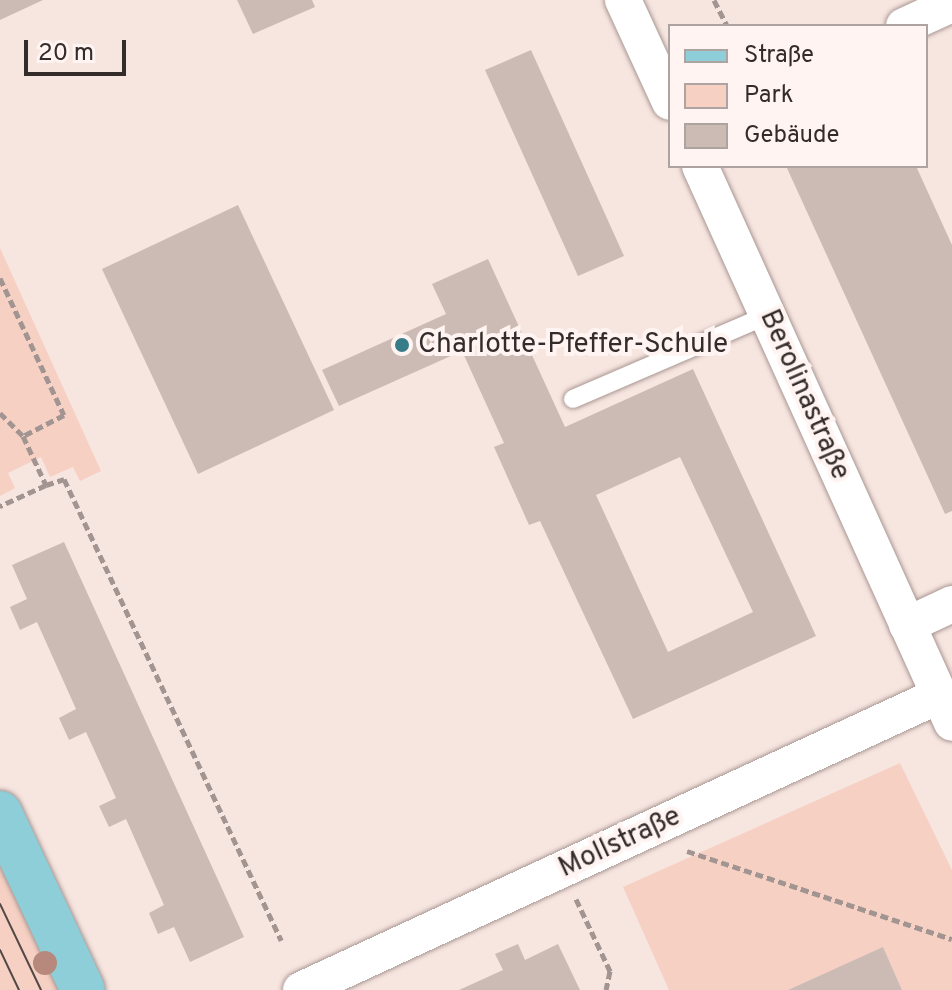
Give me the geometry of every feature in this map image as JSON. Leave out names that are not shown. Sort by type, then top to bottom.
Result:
[{"type":"main road","points":[[0,813],[83,990]]},
{"type":"street","points":[[623,0],[668,98]]},
{"type":"street","points":[[908,24],[952,4]]},
{"type":"street","name":"Berolinastraße","points":[[701,168],[946,709]]},
{"type":"street","points":[[907,625],[952,604]]},
{"type":"street","name":"Mollstraße","points":[[301,990],[946,709]]},
{"type":"lane","points":[[573,399],[768,315]]},
{"type":"path","points":[[714,0],[726,24]]},
{"type":"path","points":[[0,278],[64,415],[23,436]]},
{"type":"path","points":[[0,413],[23,436],[46,485]]},
{"type":"path","points":[[0,506],[64,479],[281,940]]},
{"type":"path","points":[[676,848],[952,939]]},
{"type":"path","points":[[574,895],[610,971],[606,990]]},
{"type":"green space","points":[[0,248],[101,471],[80,481],[73,467],[50,477],[41,457],[8,473],[15,488],[0,496]]},
{"type":"green space","points":[[900,763],[952,870],[952,990],[902,990],[883,948],[788,990],[669,990],[623,887]]},
{"type":"green space","points":[[0,851],[65,990],[0,990]]},
{"type":"building","points":[[0,0],[43,0],[0,20]]},
{"type":"building","points":[[237,0],[312,0],[315,7],[253,34]]},
{"type":"building","points":[[531,50],[624,256],[578,276],[485,70]]},
{"type":"building","points":[[787,168],[917,168],[952,245],[952,511],[945,514]]},
{"type":"building","points":[[238,205],[334,410],[198,474],[102,269]]},
{"type":"building","points":[[488,259],[565,427],[693,369],[816,636],[633,719],[540,521],[529,525],[494,447],[504,443],[462,351],[339,406],[322,370],[446,314],[432,284]],"holes":[[[680,457],[753,612],[668,652],[596,495]]]},
{"type":"building","points":[[64,542],[244,937],[190,962],[174,927],[158,934],[149,913],[164,905],[126,819],[109,827],[99,806],[116,798],[86,732],[69,740],[59,718],[76,709],[37,622],[20,630],[10,607],[27,599],[12,565]]},
{"type":"building","points":[[518,944],[525,960],[558,944],[580,990],[459,990],[503,970],[495,954]]},
{"type":"building","points":[[883,947],[902,990],[788,990]]},
{"type":"tram line","points":[[0,904],[41,990]]},
{"type":"tram line","points":[[0,950],[19,990]]},
{"type":"place","name":"Charlotte-Pfeffer-Schule","points":[[402,345]]}]
